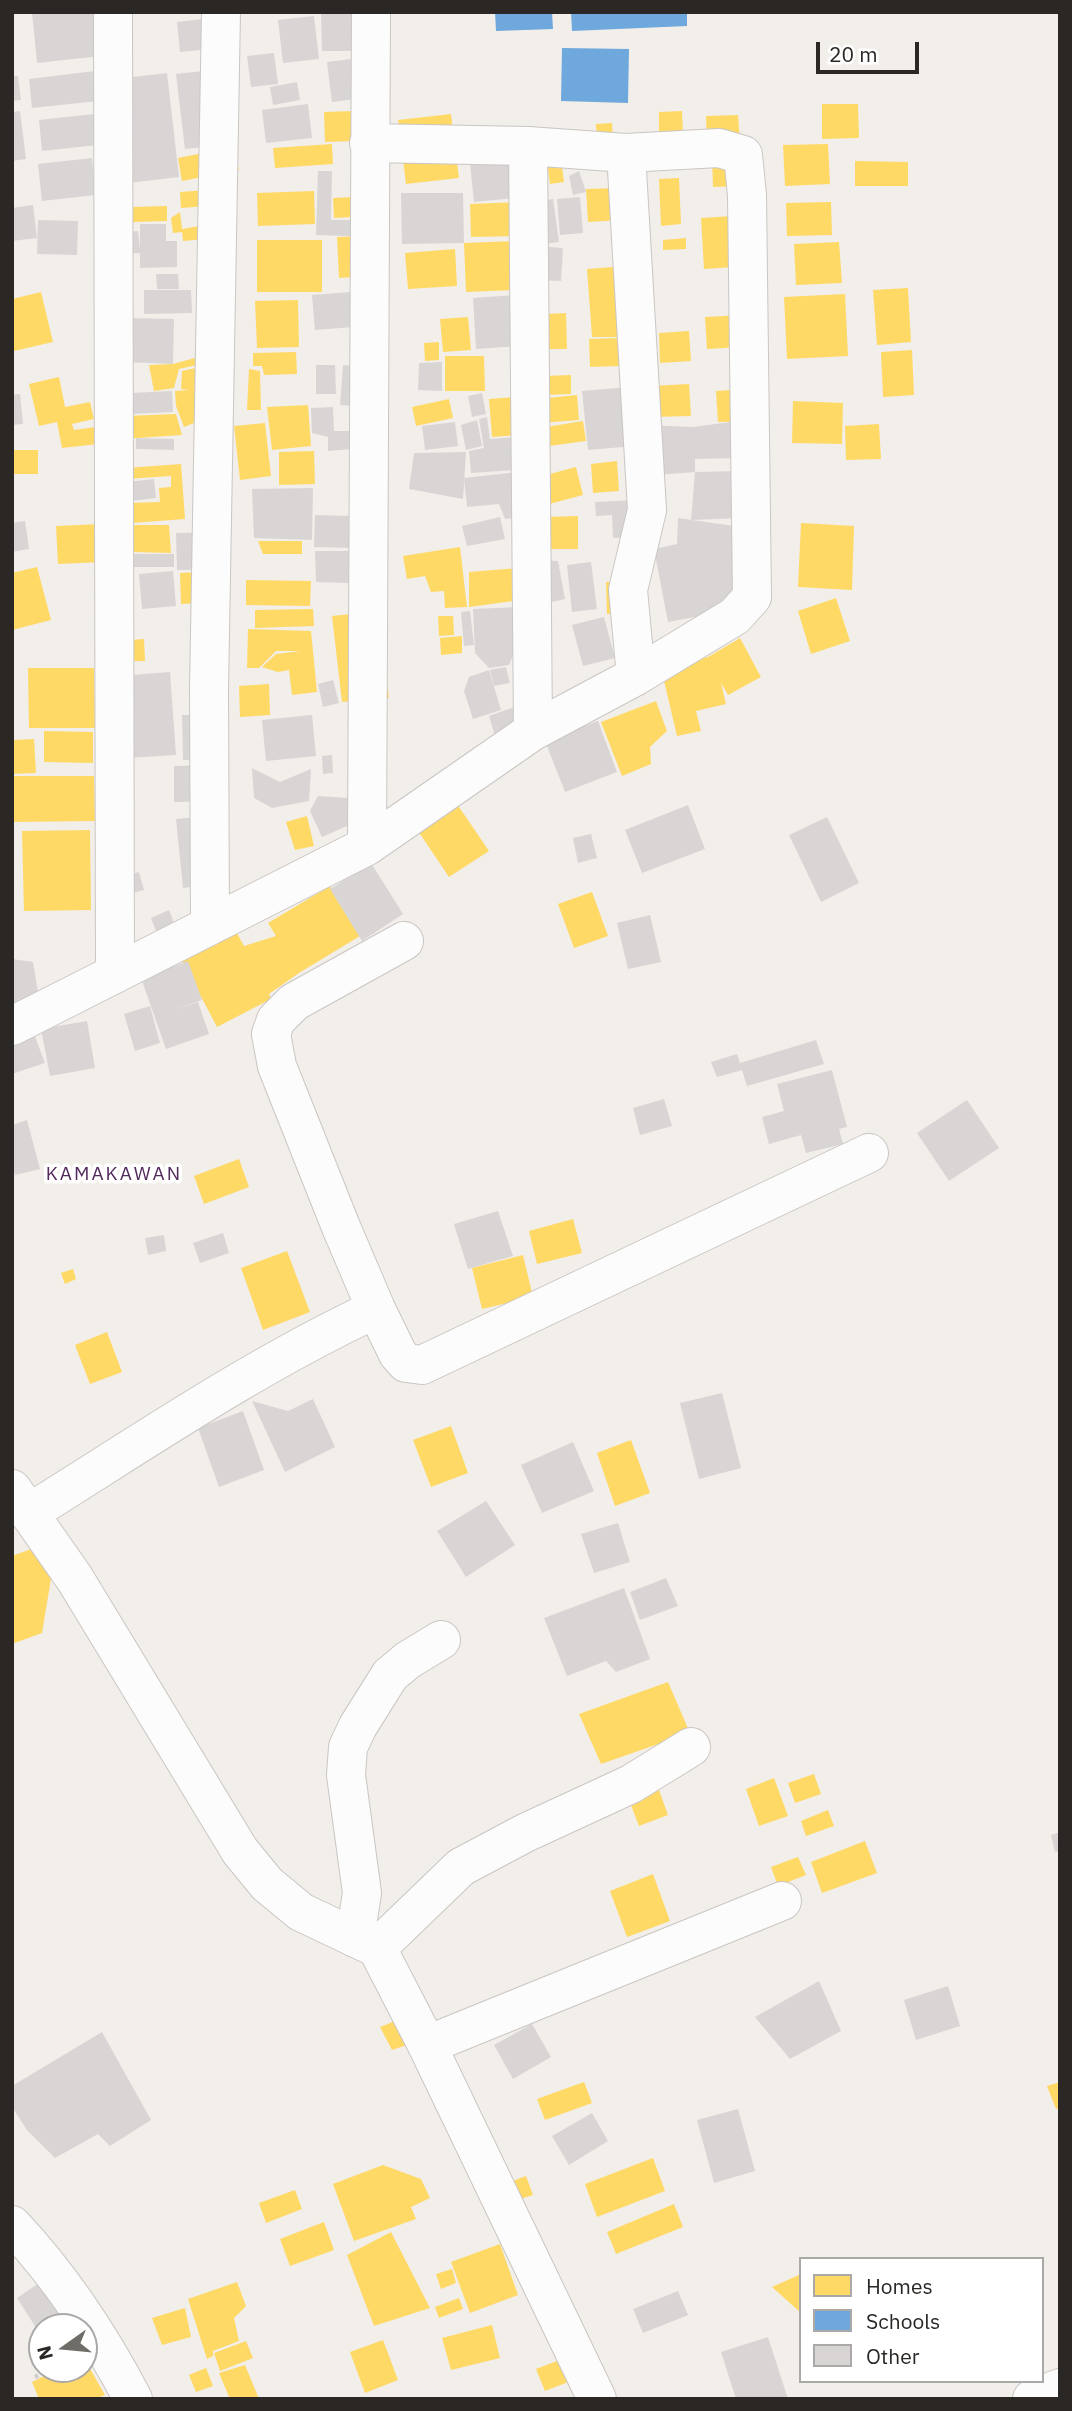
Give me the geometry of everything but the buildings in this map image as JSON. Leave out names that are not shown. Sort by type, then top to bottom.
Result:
[{"type":"street","points":[[113,12],[115,974]]},
{"type":"street","points":[[209,925],[209,689],[221,12]]},
{"type":"street","points":[[367,846],[371,12]]},
{"type":"street","points":[[12,1026],[367,846],[533,731],[636,676],[735,616],[752,597],[747,195],[743,155],[735,150],[719,148],[626,153],[528,146],[369,143]]},
{"type":"street","points":[[528,146],[533,731]]},
{"type":"street","points":[[626,153],[647,510],[628,590],[636,676]]},
{"type":"street","points":[[404,941],[294,1002],[276,1020],[271,1034],[277,1066],[376,1309],[398,1354],[406,1363],[422,1365],[869,1153]]},
{"type":"street","points":[[366,1943],[301,1912],[267,1884],[240,1851],[75,1579],[20,1501],[316,1337],[376,1309]]},
{"type":"street","points":[[441,1640],[408,1660],[390,1675],[348,1747],[346,1775],[366,1943],[427,2045],[597,2399]]},
{"type":"street","points":[[366,1943],[461,1867],[525,1833],[631,1784],[691,1747]]},
{"type":"street","points":[[427,2045],[782,1901]]},
{"type":"street","points":[[12,2225],[66,2289],[103,2343],[133,2399]]},
{"type":"street","points":[[1032,2399],[1060,2388]]},
{"type":"district","name":"KAMAKAWAN","points":[[114,1175]]}]
